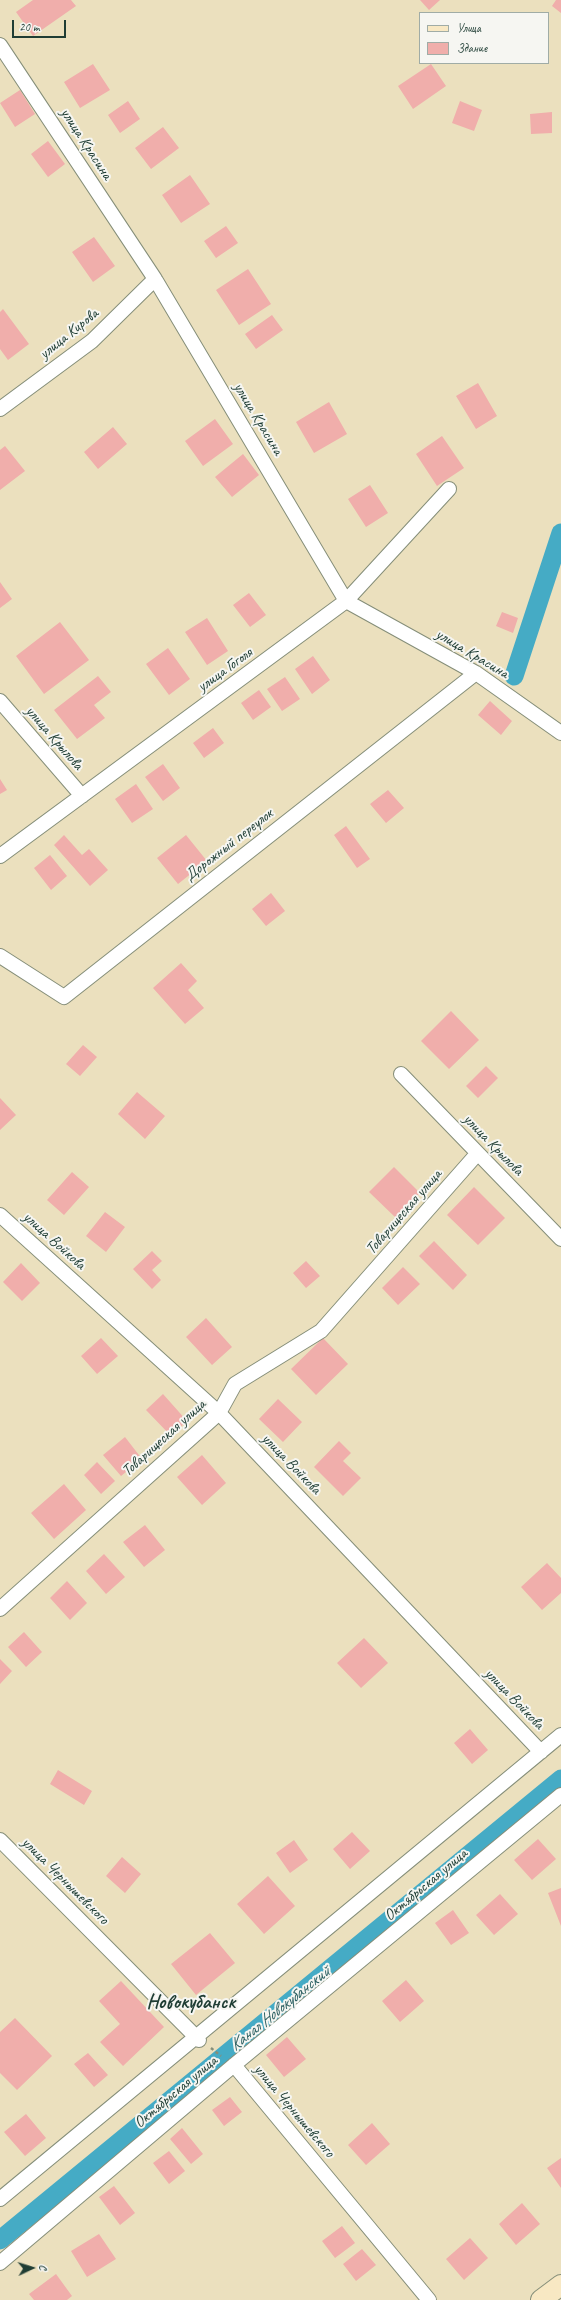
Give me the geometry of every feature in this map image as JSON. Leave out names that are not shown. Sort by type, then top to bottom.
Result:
[{"type":"street","name":"улица Красина","points":[[0,45],[155,279],[346,601],[476,674],[561,733]]},
{"type":"street","name":"улица Кирова","points":[[0,409],[92,341],[155,279]]},
{"type":"street","name":"улица Гоголя","points":[[0,856],[346,601],[449,488]]},
{"type":"street","name":"Дорожный переулок","points":[[0,956],[64,997],[476,674]]},
{"type":"street","name":"улица Крылова","points":[[0,702],[82,796]]},
{"type":"street","name":"улица Крылова","points":[[401,1074],[561,1239]]},
{"type":"street","name":"Товарищеская улица","points":[[0,1609],[219,1413],[235,1384],[321,1331],[477,1154]]},
{"type":"street","name":"улица Войкова","points":[[0,1215],[219,1413],[541,1752]]},
{"type":"street","name":"Октябрьская улица","points":[[0,2199],[197,2038],[561,1735]]},
{"type":"street","name":"Октябрьская улица","points":[[0,2264],[234,2065],[561,1795]]},
{"type":"street","name":"улица Чернышевского","points":[[0,1840],[197,2038]]},
{"type":"street","name":"улица Чернышевского","points":[[234,2065],[429,2300]]},
{"type":"street","points":[[541,2300],[561,2285]]},
{"type":"path","name":"улица Чернышевского","points":[[197,2038],[234,2065]]},
{"type":"building","points":[[33,0],[71,0],[76,6],[33,36],[16,12]]},
{"type":"building","points":[[420,0],[440,0],[429,10]]},
{"type":"building","points":[[556,0],[561,0],[561,13],[552,6]]},
{"type":"building","points":[[93,64],[110,90],[80,108],[64,82]]},
{"type":"building","points":[[431,64],[446,86],[413,109],[398,86]]},
{"type":"building","points":[[20,90],[35,114],[15,127],[0,103]]},
{"type":"building","points":[[128,101],[140,119],[120,133],[108,115]]},
{"type":"building","points":[[460,101],[482,110],[474,131],[452,123]]},
{"type":"building","points":[[552,112],[552,133],[531,134],[530,114]]},
{"type":"building","points":[[163,127],[179,148],[151,169],[135,148]]},
{"type":"building","points":[[48,141],[65,164],[48,177],[31,154]]},
{"type":"building","points":[[190,175],[210,204],[181,223],[162,195]]},
{"type":"building","points":[[226,226],[238,243],[216,258],[204,241]]},
{"type":"building","points":[[94,237],[115,266],[93,282],[72,252]]},
{"type":"building","points":[[248,269],[271,304],[239,325],[216,290]]},
{"type":"building","points":[[3,309],[29,344],[8,360],[0,349],[0,312]]},
{"type":"building","points":[[272,315],[283,330],[256,349],[245,334]]},
{"type":"building","points":[[478,383],[497,416],[476,429],[456,396]]},
{"type":"building","points":[[329,402],[347,434],[314,453],[296,422]]},
{"type":"building","points":[[215,419],[233,444],[203,466],[185,441]]},
{"type":"building","points":[[113,427],[127,444],[98,469],[84,452]]},
{"type":"building","points":[[442,436],[464,468],[437,486],[416,454]]},
{"type":"building","points":[[5,446],[25,471],[0,490],[0,450]]},
{"type":"building","points":[[243,454],[259,475],[232,497],[215,477]]},
{"type":"building","points":[[370,485],[388,513],[366,527],[348,499]]},
{"type":"building","points":[[0,582],[12,599],[0,608]]},
{"type":"building","points":[[249,593],[266,615],[250,627],[233,605]]},
{"type":"building","points":[[502,612],[518,618],[513,633],[496,626]]},
{"type":"building","points":[[207,618],[228,651],[207,665],[185,632]]},
{"type":"building","points":[[60,622],[89,660],[44,694],[16,656]]},
{"type":"building","points":[[168,648],[190,679],[169,695],[146,664]]},
{"type":"building","points":[[313,656],[330,680],[312,694],[295,669]]},
{"type":"building","points":[[98,676],[111,692],[94,705],[105,718],[77,739],[54,710]]},
{"type":"building","points":[[285,677],[300,699],[282,711],[267,689]]},
{"type":"building","points":[[259,690],[271,707],[253,720],[241,703]]},
{"type":"building","points":[[490,701],[512,721],[501,735],[478,715]]},
{"type":"building","points":[[213,728],[224,743],[204,758],[193,743]]},
{"type":"building","points":[[163,764],[180,788],[163,801],[145,777]]},
{"type":"building","points":[[0,779],[7,790],[0,794]]},
{"type":"building","points":[[136,784],[153,809],[132,823],[115,799]]},
{"type":"building","points":[[388,790],[404,808],[386,823],[370,804]]},
{"type":"building","points":[[346,826],[370,859],[357,868],[334,835]]},
{"type":"building","points":[[64,835],[82,855],[89,849],[108,870],[90,886],[54,845]]},
{"type":"building","points":[[186,835],[207,861],[178,884],[157,858]]},
{"type":"building","points":[[50,855],[67,876],[51,890],[34,868]]},
{"type":"building","points":[[271,893],[285,911],[266,926],[252,909]]},
{"type":"building","points":[[181,963],[197,981],[188,990],[204,1008],[185,1024],[153,988]]},
{"type":"building","points":[[451,1011],[479,1040],[449,1069],[421,1041]]},
{"type":"building","points":[[83,1045],[97,1057],[80,1076],[66,1064]]},
{"type":"building","points":[[486,1066],[498,1078],[478,1098],[466,1086]]},
{"type":"building","points":[[137,1092],[165,1116],[145,1139],[118,1114]]},
{"type":"building","points":[[0,1098],[16,1115],[0,1130]]},
{"type":"building","points":[[394,1167],[420,1193],[396,1218],[369,1192]]},
{"type":"building","points":[[72,1172],[89,1187],[64,1215],[47,1200]]},
{"type":"building","points":[[474,1187],[505,1218],[478,1245],[447,1215]]},
{"type":"building","points":[[105,1212],[125,1227],[106,1252],[86,1236]]},
{"type":"building","points":[[434,1241],[467,1275],[453,1290],[419,1256]]},
{"type":"building","points":[[152,1251],[162,1261],[152,1270],[161,1280],[152,1289],[133,1269]]},
{"type":"building","points":[[306,1261],[320,1276],[306,1288],[293,1273]]},
{"type":"building","points":[[21,1263],[40,1283],[22,1301],[3,1282]]},
{"type":"building","points":[[403,1267],[420,1284],[398,1305],[382,1288]]},
{"type":"building","points":[[206,1318],[232,1347],[212,1365],[186,1337]]},
{"type":"building","points":[[101,1338],[118,1356],[97,1374],[81,1356]]},
{"type":"building","points":[[323,1338],[348,1364],[316,1395],[291,1369]]},
{"type":"building","points":[[163,1394],[187,1421],[171,1436],[146,1410]]},
{"type":"building","points":[[278,1399],[302,1422],[283,1442],[259,1419]]},
{"type":"building","points":[[125,1437],[142,1459],[121,1476],[103,1455]]},
{"type":"building","points":[[339,1441],[351,1453],[343,1461],[361,1478],[343,1496],[314,1467]]},
{"type":"building","points":[[202,1455],[226,1483],[202,1505],[177,1477]]},
{"type":"building","points":[[97,1462],[115,1481],[101,1494],[84,1475]]},
{"type":"building","points":[[64,1484],[86,1510],[54,1539],[31,1513]]},
{"type":"building","points":[[145,1525],[165,1550],[144,1567],[123,1542]]},
{"type":"building","points":[[104,1554],[125,1577],[106,1594],[86,1571]]},
{"type":"building","points":[[547,1563],[561,1578],[561,1593],[542,1610],[521,1587]]},
{"type":"building","points":[[67,1581],[87,1603],[70,1620],[50,1598]]},
{"type":"building","points":[[24,1632],[42,1652],[26,1667],[8,1647]]},
{"type":"building","points":[[364,1638],[388,1663],[361,1688],[337,1663]]},
{"type":"building","points":[[0,1659],[12,1671],[0,1684]]},
{"type":"building","points":[[470,1729],[488,1750],[472,1764],[454,1743]]},
{"type":"building","points":[[58,1770],[92,1791],[84,1805],[50,1784]]},
{"type":"building","points":[[352,1832],[370,1851],[350,1869],[333,1849]]},
{"type":"building","points":[[538,1839],[556,1859],[532,1880],[514,1860]]},
{"type":"building","points":[[294,1840],[308,1860],[290,1873],[276,1853]]},
{"type":"building","points":[[122,1857],[141,1874],[125,1893],[106,1876]]},
{"type":"building","points":[[268,1876],[295,1906],[264,1934],[237,1904]]},
{"type":"building","points":[[561,1888],[561,1926],[548,1893]]},
{"type":"building","points":[[500,1894],[518,1914],[494,1935],[476,1915]]},
{"type":"building","points":[[453,1910],[469,1933],[451,1945],[435,1923]]},
{"type":"building","points":[[210,1933],[235,1963],[196,1995],[171,1964]]},
{"type":"building","points":[[406,1980],[424,2001],[400,2022],[382,2001]]},
{"type":"building","points":[[121,1981],[164,2027],[123,2066],[100,2042],[120,2024],[99,2001]]},
{"type":"building","points":[[15,2018],[52,2056],[17,2090],[0,2073],[0,2032]]},
{"type":"building","points":[[287,2037],[306,2059],[284,2077],[266,2055]]},
{"type":"building","points":[[88,2053],[108,2075],[94,2087],[74,2064]]},
{"type":"building","points":[[230,2097],[242,2112],[224,2126],[212,2110]]},
{"type":"building","points":[[26,2114],[46,2138],[25,2156],[4,2132]]},
{"type":"building","points":[[372,2123],[390,2144],[366,2165],[348,2145]]},
{"type":"building","points":[[182,2128],[203,2154],[191,2164],[170,2139]]},
{"type":"building","points":[[169,2151],[185,2171],[169,2184],[153,2163]]},
{"type":"building","points":[[561,2158],[561,2188],[547,2168]]},
{"type":"building","points":[[114,2186],[135,2213],[120,2225],[99,2197]]},
{"type":"building","points":[[522,2203],[540,2224],[516,2245],[499,2224]]},
{"type":"building","points":[[342,2226],[355,2243],[335,2258],[322,2241]]},
{"type":"building","points":[[99,2234],[116,2259],[87,2277],[71,2251]]},
{"type":"building","points":[[470,2238],[488,2258],[464,2280],[446,2259]]},
{"type":"building","points":[[362,2249],[376,2265],[356,2281],[343,2264]]},
{"type":"building","points":[[56,2274],[72,2296],[67,2300],[34,2300],[29,2294]]},
{"type":"waterway","points":[[514,676],[561,533]]},
{"type":"waterway","name":"Канал Новокубанский","points":[[0,2240],[561,1779]]},
{"type":"district","name":"Новокубанск","points":[[191,2003]]}]
